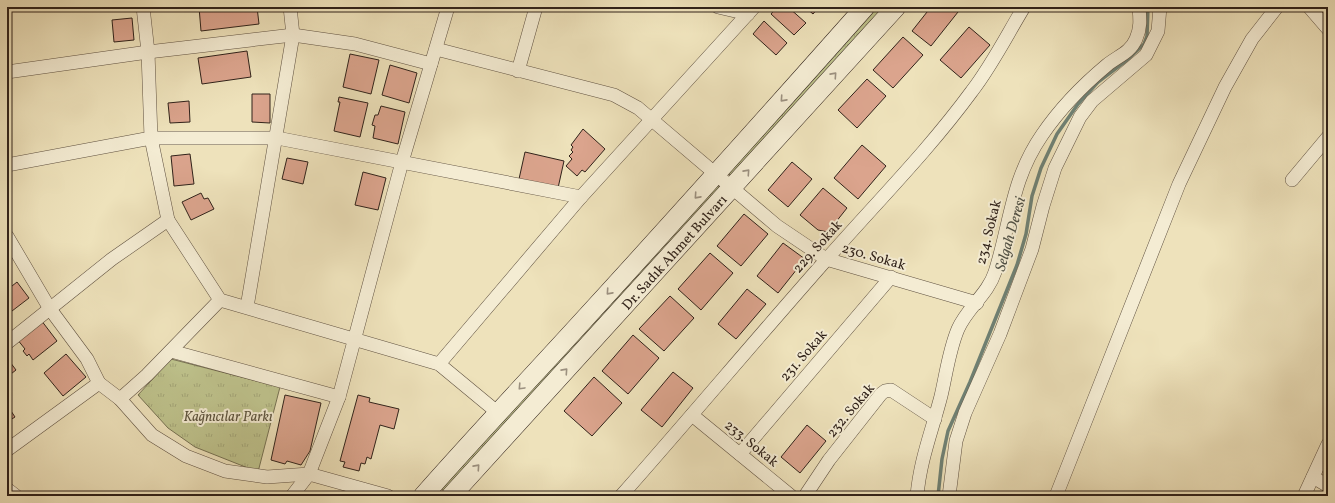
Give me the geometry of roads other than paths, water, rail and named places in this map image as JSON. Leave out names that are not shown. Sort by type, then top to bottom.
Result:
[{"type":"main road","name":"Dr. Sadık Ahmet Bulvarı","points":[[423,496],[497,412],[578,327],[717,174],[865,7]]},
{"type":"main road","name":"Dr. Sadık Ahmet Bulvarı","points":[[451,496],[896,7]]},
{"type":"street","points":[[143,7],[148,52],[151,138],[168,220],[220,300],[356,338],[439,364],[497,412]]},
{"type":"street","points":[[247,307],[277,138],[293,36],[290,7]]},
{"type":"street","points":[[292,496],[309,474],[339,397],[402,162],[448,7]]},
{"type":"street","points":[[518,71],[536,7]]},
{"type":"street","points":[[718,7],[751,10]]},
{"type":"street","name":"229. Sokak","points":[[621,496],[826,259],[894,185],[972,91],[993,61],[1024,7]]},
{"type":"street","name":"234. Sokak","points":[[918,496],[923,452],[935,419],[958,329],[966,314],[977,303],[987,289],[995,273],[1014,193],[1023,167],[1056,116],[1108,64],[1128,51],[1136,40],[1140,27],[1139,7]]},
{"type":"street","points":[[949,496],[956,441],[965,413],[1000,334],[1032,249],[1042,206],[1055,168],[1080,117],[1092,101],[1146,55],[1158,31],[1160,7]]},
{"type":"street","points":[[1056,496],[1178,184],[1224,87],[1252,39],[1278,7]]},
{"type":"street","points":[[1308,7],[1328,29]]},
{"type":"street","points":[[439,364],[581,197],[653,120],[751,10]]},
{"type":"street","points":[[7,72],[148,52],[293,36],[356,44],[431,64]]},
{"type":"street","name":"230. Sokak","points":[[436,49],[614,95],[638,108],[777,226],[826,259],[977,303]]},
{"type":"street","points":[[1292,180],[1328,137]]},
{"type":"street","points":[[7,165],[151,138],[277,138],[581,197]]},
{"type":"street","points":[[7,343],[112,259],[168,220]]},
{"type":"street","points":[[7,236],[50,309],[87,359],[99,384],[120,399],[152,435],[186,456],[225,471],[267,477],[309,474],[388,496]]},
{"type":"street","name":"231. Sokak","points":[[740,454],[891,277]]},
{"type":"street","points":[[120,399],[171,351],[220,300]]},
{"type":"street","points":[[171,351],[339,397]]},
{"type":"street","points":[[7,450],[99,384]]},
{"type":"street","name":"232. Sokak","points":[[805,496],[829,460],[880,394],[891,390],[935,419]]},
{"type":"street","name":"233. Sokak","points":[[692,415],[791,496]]},
{"type":"street","points":[[1304,496],[1328,444]]},
{"type":"street","points":[[1313,477],[1328,486]]},
{"type":"street","points":[[7,489],[16,496]]},
{"type":"waterway","name":"Selgah Deresi","points":[[938,496],[942,459],[948,431],[970,382],[1017,265],[1026,234],[1032,196],[1041,168],[1057,134],[1078,104],[1098,82],[1127,60],[1144,44],[1147,36],[1148,7]]},
{"type":"park label","name":"Kağnıcılar Parkı","points":[[228,416]]}]
